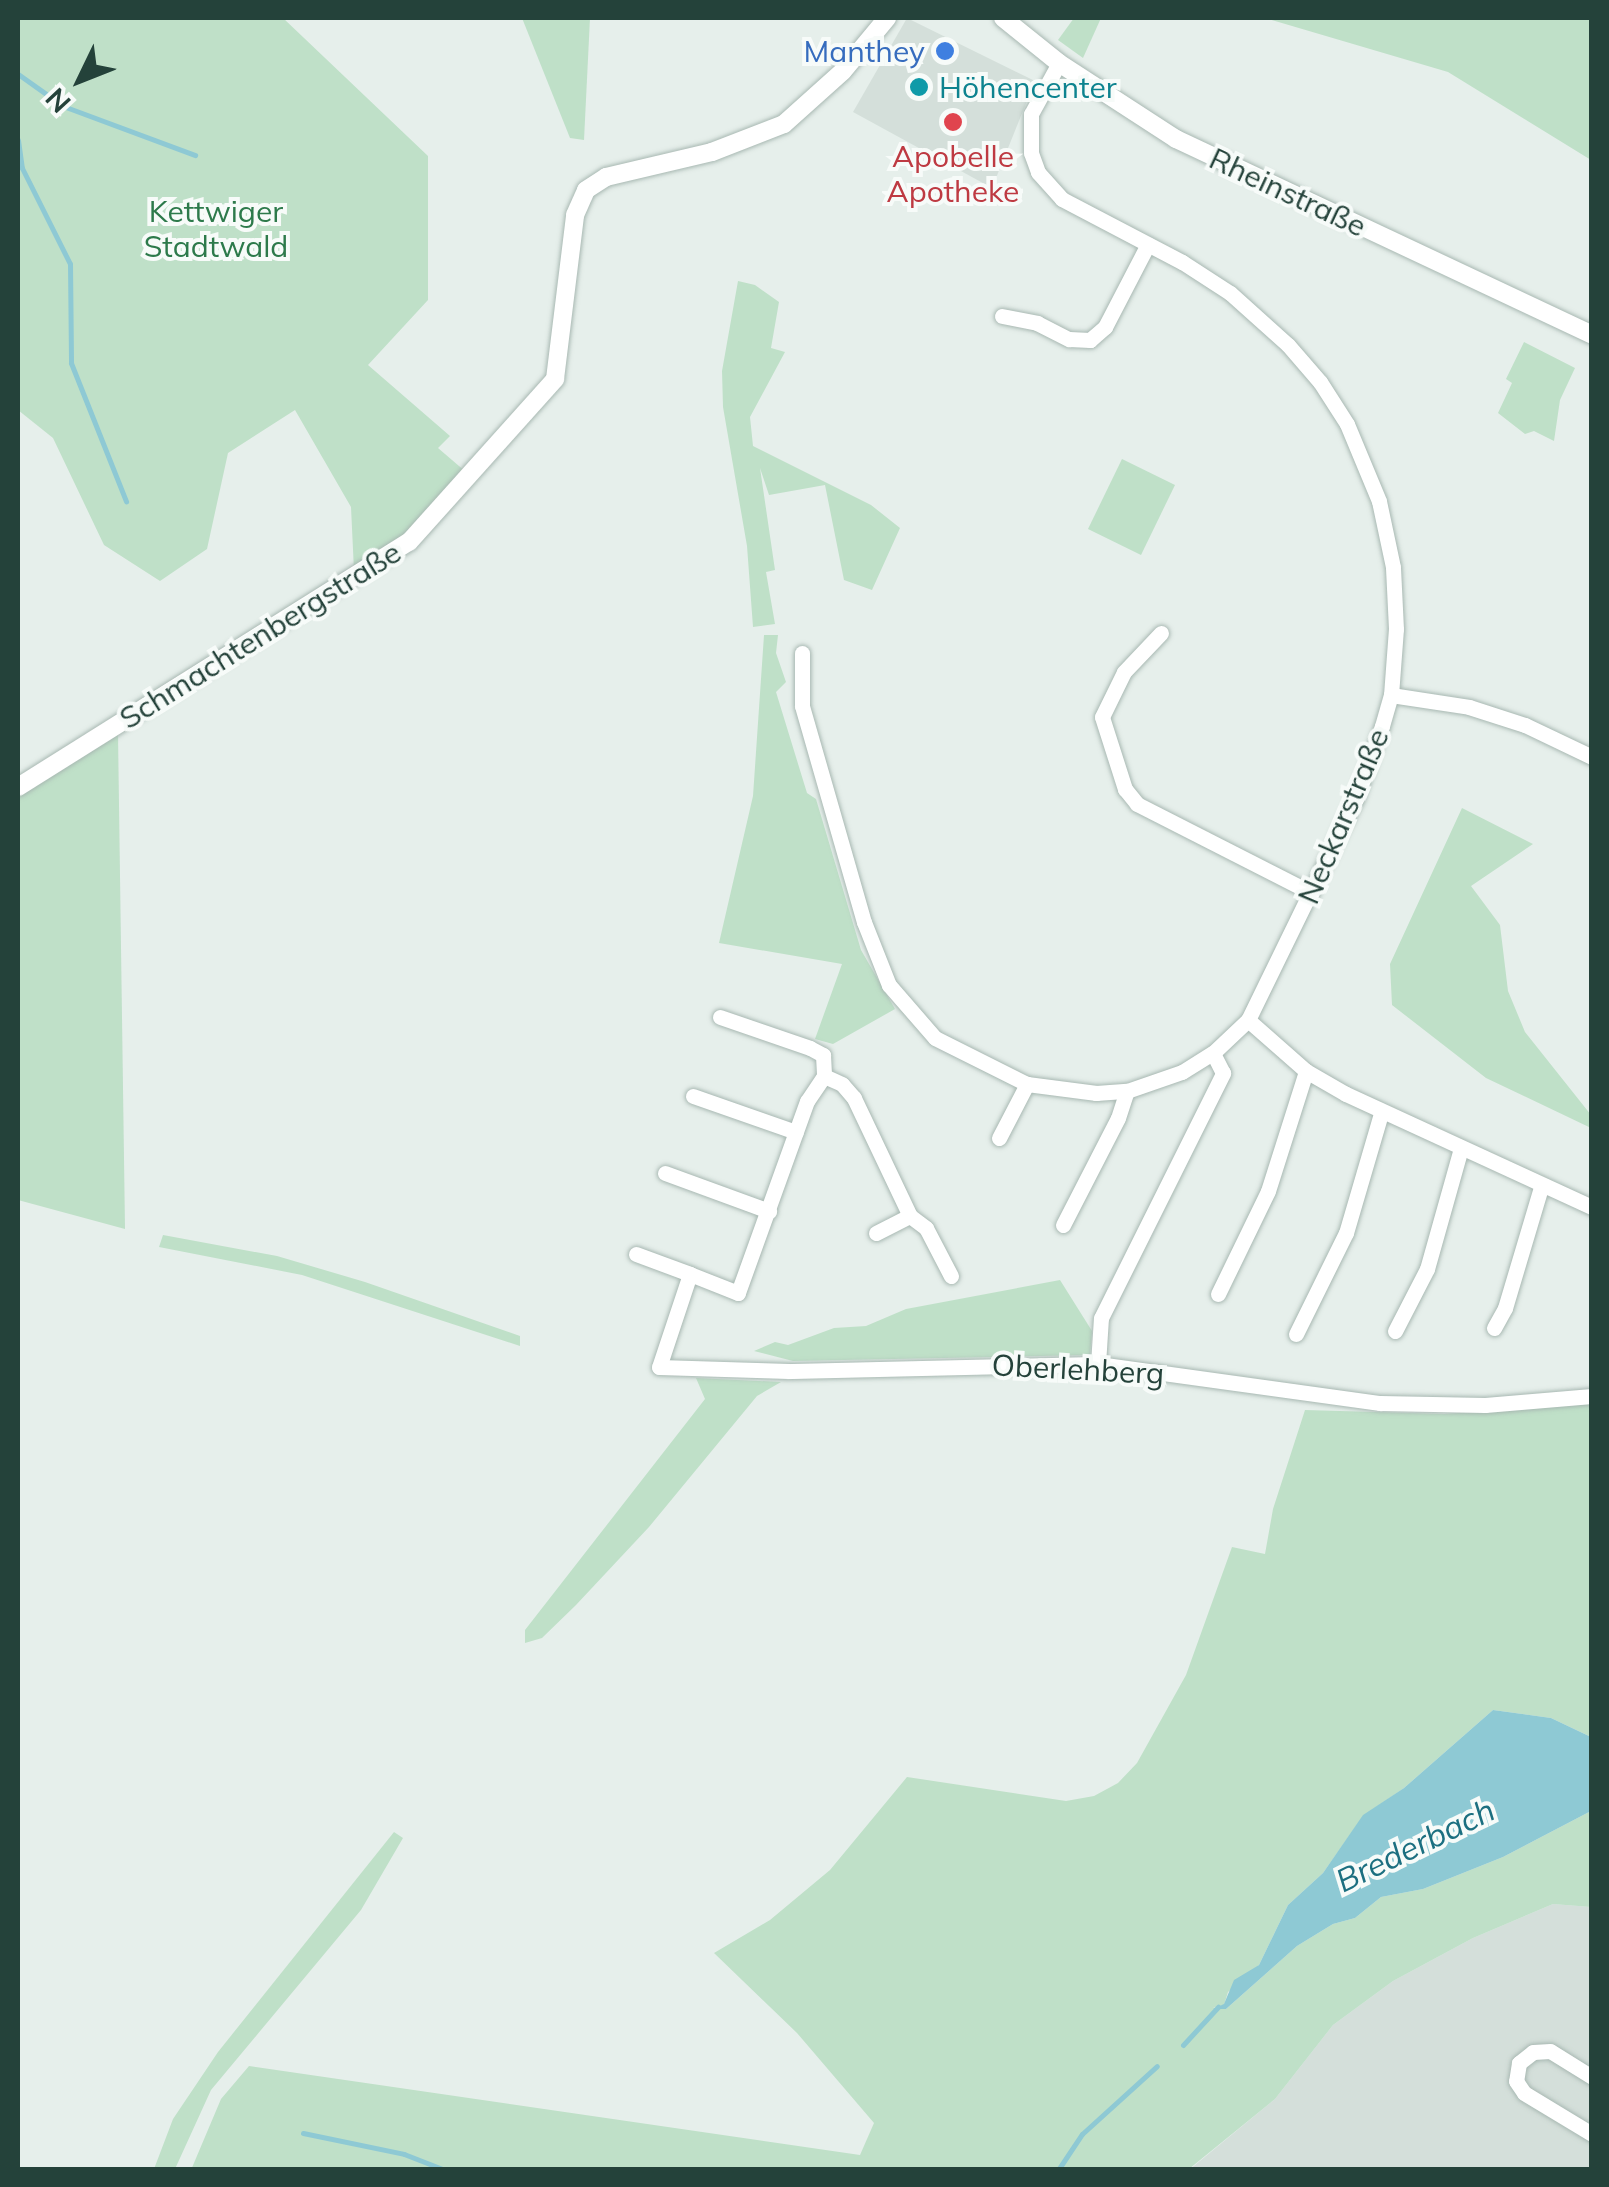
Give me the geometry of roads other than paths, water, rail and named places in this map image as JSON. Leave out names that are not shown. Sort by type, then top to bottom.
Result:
[{"type":"street","name":"Schmachtenbergstraße","points":[[18,787],[409,542],[555,379],[575,216],[586,190],[606,177],[712,152],[784,124],[843,70],[887,18]]},
{"type":"street","name":"Rheinstraße","points":[[1003,18],[1059,63],[1176,139],[1592,336]]},
{"type":"street","name":"Neckarstraße","points":[[802,653],[802,706],[864,922],[889,986],[936,1038],[1028,1084],[1060,1092],[1127,1091],[1182,1072],[1213,1053],[1248,1020],[1356,798],[1391,694],[1396,629],[1393,568],[1379,501],[1347,424],[1320,382],[1265,322],[1203,275],[1062,200],[1038,172],[1030,153],[1032,114],[1059,63]]},
{"type":"street","points":[[1002,316],[1037,322],[1070,339],[1090,340],[1104,327],[1148,244]]},
{"type":"street","points":[[1161,633],[1124,672],[1102,717],[1125,789],[1137,804],[1312,893]]},
{"type":"street","points":[[1391,694],[1469,707],[1524,724],[1592,757]]},
{"type":"street","points":[[636,1254],[738,1293],[796,1132],[824,1076],[822,1056],[810,1048],[720,1017]]},
{"type":"street","points":[[1248,1020],[1306,1071],[1382,1113],[1592,1207]]},
{"type":"street","points":[[1098,1364],[1101,1318],[1223,1072],[1213,1053]]},
{"type":"street","points":[[1218,1294],[1268,1191],[1306,1071]]},
{"type":"street","points":[[824,1076],[842,1084],[854,1098],[910,1216],[926,1228],[951,1276]]},
{"type":"street","points":[[1000,1138],[1028,1084]]},
{"type":"street","points":[[1062,1225],[1118,1118],[1127,1091]]},
{"type":"street","points":[[693,1096],[796,1132]]},
{"type":"street","points":[[1296,1334],[1346,1233],[1382,1113]]},
{"type":"street","points":[[1395,1331],[1427,1269],[1461,1148]]},
{"type":"street","points":[[666,1173],[769,1211]]},
{"type":"street","points":[[1494,1328],[1504,1308],[1540,1187]]},
{"type":"street","points":[[876,1234],[910,1216]]},
{"type":"street","name":"Oberlehberg","points":[[690,1274],[659,1367],[789,1370],[1098,1364],[1380,1403],[1485,1405],[1592,1396]]},
{"type":"street","points":[[1592,2077],[1550,2051],[1533,2052],[1519,2063],[1516,2080],[1524,2093],[1592,2134]]},
{"type":"water","points":[[1493,1710],[1551,1718],[1591,1737],[1591,1811],[1503,1857],[1423,1889],[1381,1897],[1355,1918],[1333,1924],[1297,1946],[1226,2009],[1213,2009],[1224,2004],[1234,1980],[1259,1965],[1288,1905],[1323,1873],[1363,1815],[1404,1788]]},
{"type":"waterway","points":[[18,74],[63,106],[195,155]]},
{"type":"waterway","points":[[18,140],[22,168],[70,264],[71,363],[126,501]]},
{"type":"waterway","name":"Brederbach","points":[[1183,2045],[1218,2007]]},
{"type":"waterway","name":"Brederbach","points":[[1058,2170],[1082,2134],[1157,2066]]},
{"type":"waterway","points":[[303,2133],[404,2154],[445,2170]]},
{"type":"place","name":"Manthey","points":[[945,51]]},
{"type":"place","name":"Höhencenter","points":[[919,87]]},
{"type":"place","name":"Apobelle Apotheke","points":[[953,122]]},
{"type":"park label","name":"Kettwiger Stadtwald","points":[[216,228]]}]
